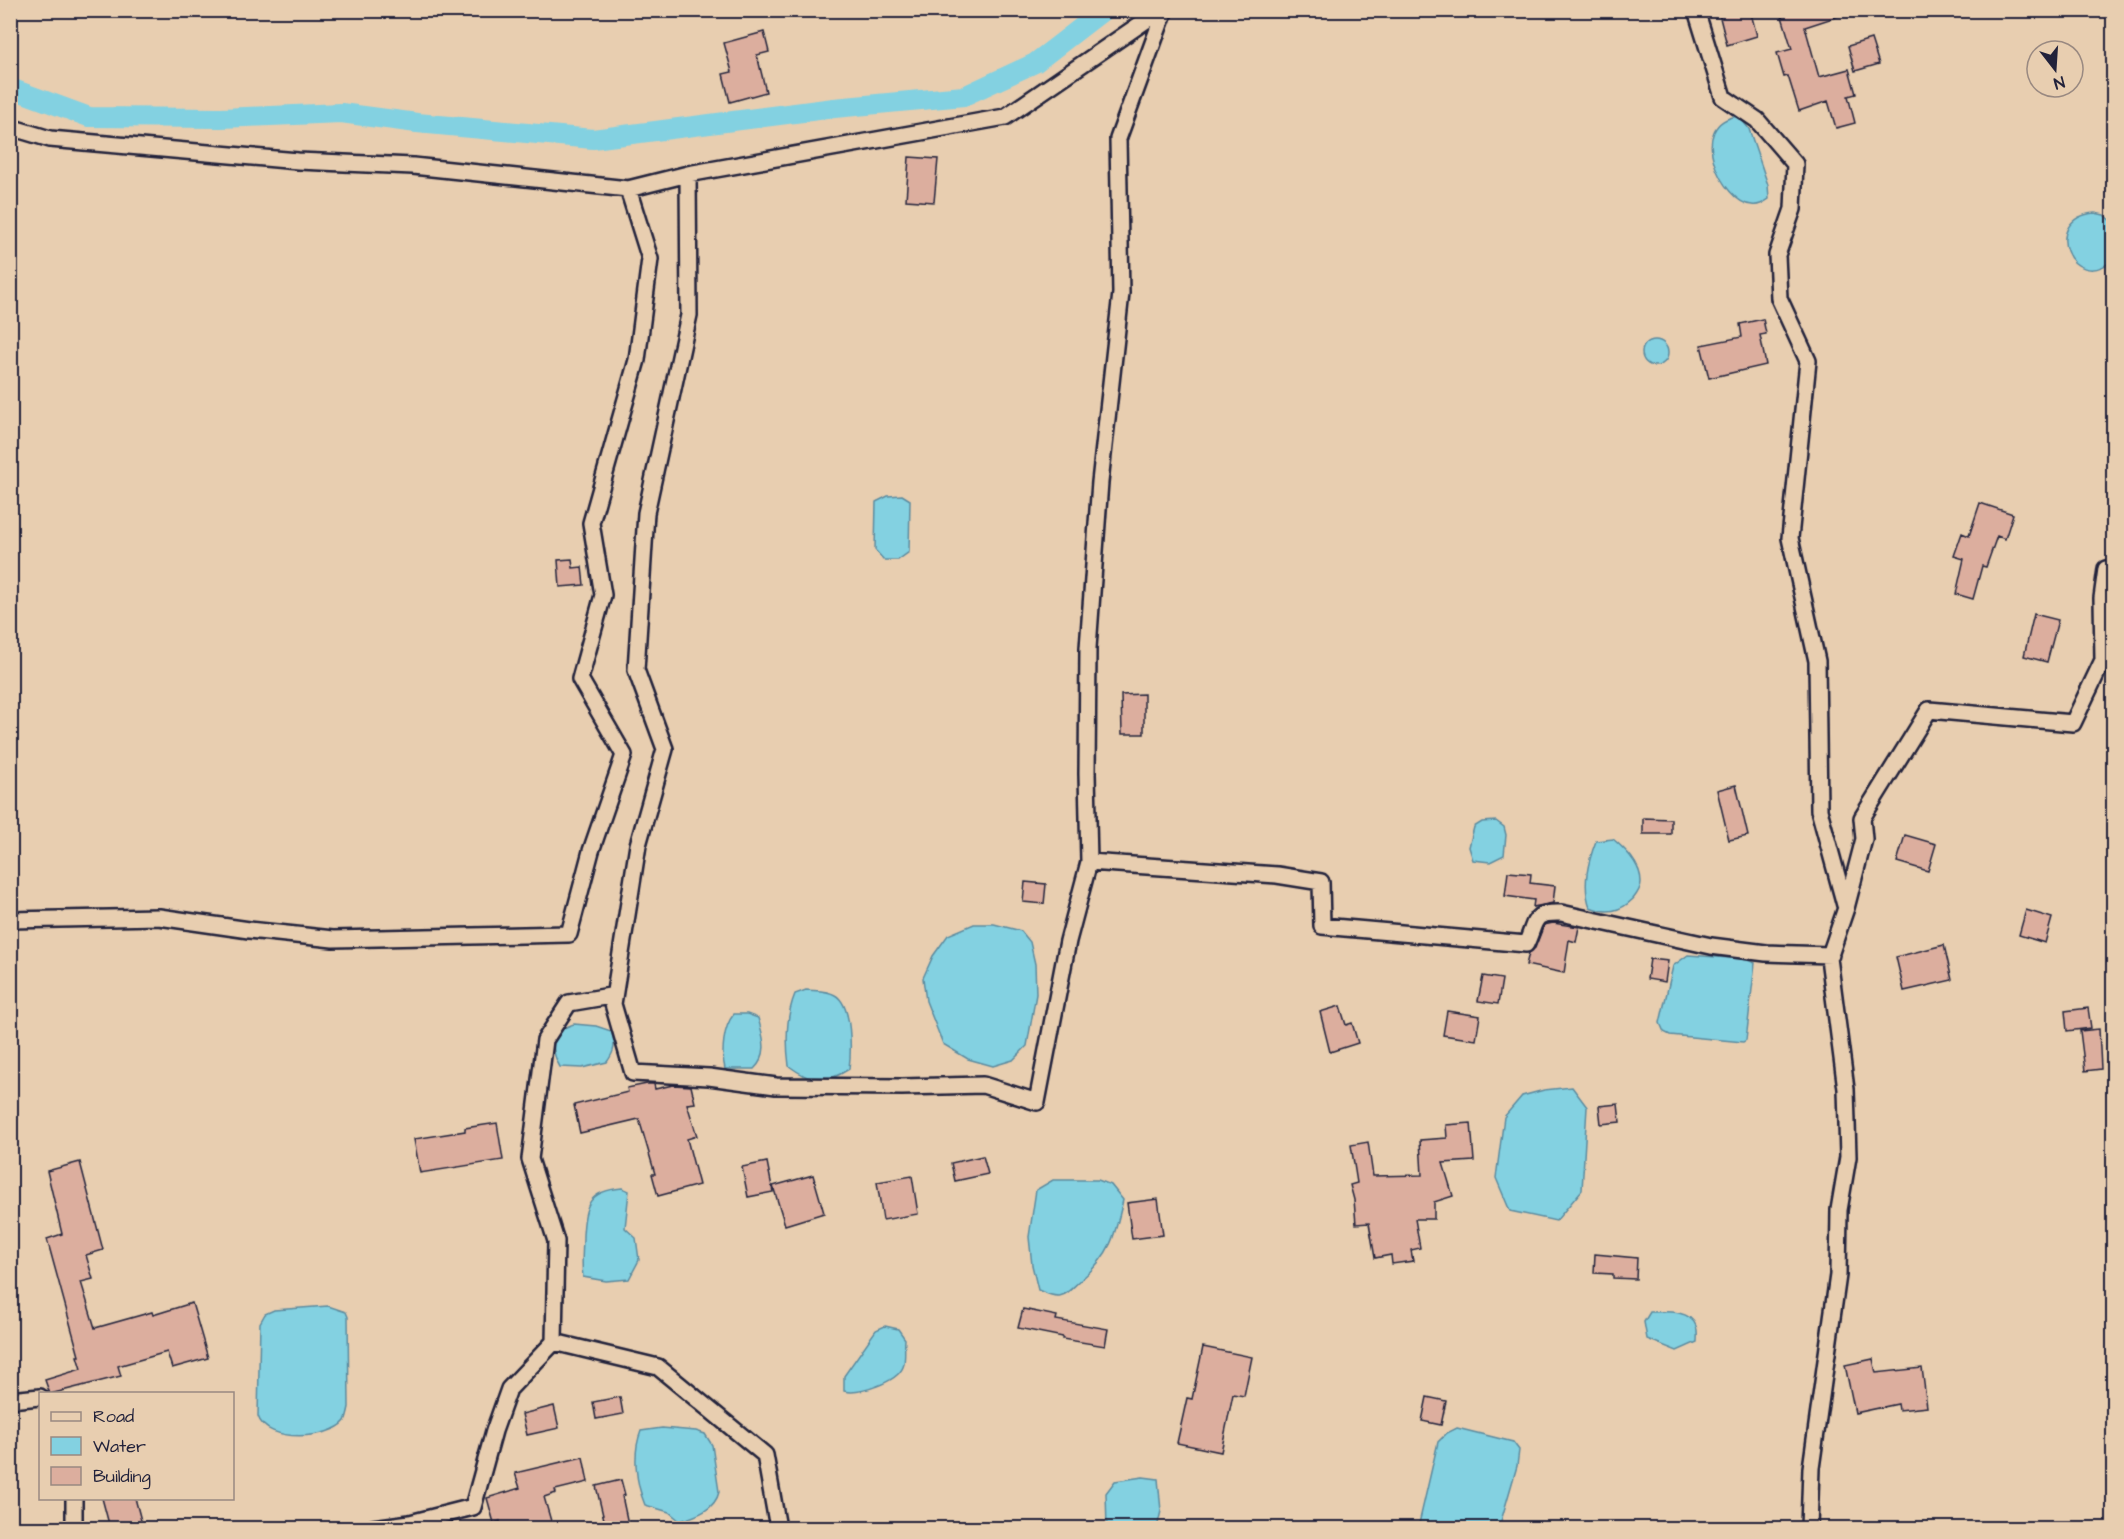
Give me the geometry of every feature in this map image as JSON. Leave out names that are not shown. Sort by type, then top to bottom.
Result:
[{"type":"street","points":[[10,127],[50,139],[298,161],[413,166],[628,189],[688,174],[1005,117],[1163,10]]},
{"type":"street","points":[[373,1528],[410,1523],[473,1507],[494,1431],[509,1389],[554,1342],[556,1241],[530,1159],[545,1040],[569,1003],[610,996],[633,1073],[709,1077],[776,1086],[983,1085],[1036,1102],[1068,941],[1089,862],[1088,648],[1100,482],[1121,293],[1118,139],[1163,10]]},
{"type":"street","points":[[1696,10],[1723,97],[1757,120],[1795,164],[1793,209],[1777,255],[1779,298],[1808,361],[1790,538],[1817,661],[1819,810],[1846,908]]},
{"type":"street","points":[[612,1004],[638,844],[665,749],[636,670],[646,513],[689,315],[688,174]]},
{"type":"street","points":[[10,920],[159,917],[333,939],[569,934],[591,850],[624,755],[580,679],[603,595],[591,523],[637,360],[650,259],[628,189]]},
{"type":"street","points":[[1809,1528],[1811,1468],[1839,1275],[1839,1210],[1848,1157],[1846,1089],[1831,955],[1864,839],[1862,818],[1929,710],[2073,723],[2103,660],[2102,598],[2106,569],[2114,567]]},
{"type":"street","points":[[1089,862],[1277,875],[1321,882],[1322,926],[1526,944],[1536,919],[1545,913],[1561,913],[1712,946],[1766,953],[1831,955]]},
{"type":"street","points":[[554,1342],[658,1367],[765,1455],[778,1528]]},
{"type":"street","points":[[10,1400],[39,1397]]},
{"type":"street","points":[[74,1500],[74,1528]]},
{"type":"water","points":[[1739,116],[1749,129],[1768,185],[1769,199],[1757,205],[1741,201],[1730,192],[1714,162],[1711,147],[1714,132],[1723,122]]},
{"type":"water","points":[[2095,213],[2104,215],[2113,223],[2113,260],[2098,268],[2085,268],[2074,262],[2067,252],[2065,239],[2068,227],[2078,218]]},
{"type":"water","points":[[1655,340],[1664,344],[1668,353],[1664,362],[1655,366],[1646,362],[1642,353],[1646,344]]},
{"type":"water","points":[[902,495],[910,500],[909,552],[898,560],[884,560],[875,550],[876,502],[888,496]]},
{"type":"water","points":[[1496,821],[1504,827],[1506,835],[1504,855],[1490,862],[1473,860],[1469,847],[1474,827],[1482,822]]},
{"type":"water","points":[[1613,839],[1635,863],[1641,884],[1633,899],[1623,907],[1613,911],[1602,911],[1590,907],[1586,890],[1587,874],[1596,841]]},
{"type":"water","points":[[974,924],[994,924],[1021,931],[1030,942],[1035,964],[1036,994],[1027,1046],[1013,1060],[993,1066],[968,1059],[943,1044],[926,1001],[923,978],[933,956],[948,935]]},
{"type":"water","points":[[1688,955],[1745,959],[1755,963],[1746,1040],[1743,1042],[1670,1035],[1664,1032],[1660,1023],[1673,966]]},
{"type":"water","points":[[806,990],[825,991],[835,995],[841,1000],[848,1018],[849,1069],[825,1080],[812,1079],[789,1066],[787,1039],[790,1011],[795,994]]},
{"type":"water","points":[[734,1014],[747,1014],[758,1018],[764,1051],[754,1069],[725,1069],[724,1040],[727,1026]]},
{"type":"water","points":[[574,1024],[596,1026],[611,1031],[614,1047],[607,1062],[582,1068],[560,1067],[554,1053],[554,1041],[561,1031]]},
{"type":"water","points":[[1572,1087],[1587,1107],[1582,1190],[1556,1221],[1510,1211],[1496,1178],[1504,1117],[1522,1096],[1544,1090]]},
{"type":"water","points":[[1053,1180],[1098,1180],[1111,1185],[1123,1200],[1114,1234],[1106,1253],[1092,1270],[1071,1289],[1059,1296],[1038,1290],[1029,1237],[1036,1190]]},
{"type":"water","points":[[622,1188],[629,1191],[625,1228],[636,1238],[639,1260],[629,1279],[606,1281],[583,1277],[583,1235],[585,1215],[590,1201],[602,1192]]},
{"type":"water","points":[[328,1306],[346,1312],[348,1317],[349,1407],[346,1419],[338,1427],[313,1435],[285,1435],[273,1431],[263,1425],[258,1416],[260,1323],[265,1314],[274,1310]]},
{"type":"water","points":[[1650,1312],[1670,1312],[1688,1317],[1696,1326],[1697,1342],[1677,1351],[1647,1339],[1644,1322]]},
{"type":"water","points":[[885,1326],[898,1329],[905,1339],[903,1367],[893,1378],[877,1386],[859,1391],[844,1391],[844,1376],[876,1330]]},
{"type":"water","points":[[662,1428],[705,1434],[712,1445],[719,1492],[717,1498],[709,1508],[680,1521],[669,1512],[645,1505],[637,1478],[636,1459],[641,1431]]},
{"type":"water","points":[[1457,1428],[1513,1442],[1519,1450],[1517,1466],[1499,1528],[1418,1528],[1438,1442],[1447,1433]]},
{"type":"water","points":[[1143,1477],[1158,1479],[1161,1511],[1157,1528],[1107,1528],[1106,1493],[1115,1481]]},
{"type":"building","points":[[1718,10],[1750,10],[1757,36],[1727,45]]},
{"type":"building","points":[[1780,10],[1845,10],[1845,14],[1805,27],[1819,77],[1849,69],[1856,94],[1848,96],[1855,123],[1836,128],[1828,101],[1799,111],[1788,76],[1784,77],[1777,53],[1792,49]]},
{"type":"building","points":[[764,32],[769,52],[757,55],[766,92],[730,102],[723,74],[732,72],[724,43]]},
{"type":"building","points":[[1871,39],[1879,64],[1855,71],[1848,46]]},
{"type":"building","points":[[909,157],[938,159],[934,202],[906,200]]},
{"type":"building","points":[[1763,319],[1766,334],[1760,335],[1766,365],[1709,378],[1701,345],[1742,337],[1740,324]]},
{"type":"building","points":[[1980,503],[2013,514],[2005,539],[1997,536],[1986,567],[1982,566],[1973,599],[1956,594],[1964,559],[1954,556],[1962,533],[1969,536]]},
{"type":"building","points":[[572,559],[573,568],[582,567],[584,585],[560,587],[558,560]]},
{"type":"building","points":[[2034,614],[2058,620],[2047,662],[2024,656]]},
{"type":"building","points":[[1144,694],[1144,734],[1122,734],[1121,695]]},
{"type":"building","points":[[1736,785],[1748,836],[1729,840],[1717,790]]},
{"type":"building","points":[[1643,818],[1671,819],[1671,834],[1643,834]]},
{"type":"building","points":[[1905,835],[1936,844],[1928,871],[1897,862]]},
{"type":"building","points":[[1508,872],[1531,874],[1530,883],[1555,886],[1553,903],[1533,907],[1534,900],[1505,896]]},
{"type":"building","points":[[1025,882],[1046,884],[1044,904],[1023,902]]},
{"type":"building","points":[[2026,910],[2052,918],[2045,943],[2019,935]]},
{"type":"building","points":[[1553,923],[1579,927],[1576,942],[1569,940],[1564,973],[1526,965],[1529,953],[1535,948],[1544,925]]},
{"type":"building","points":[[1944,945],[1952,980],[1904,991],[1896,957]]},
{"type":"building","points":[[1650,959],[1668,961],[1665,982],[1647,979]]},
{"type":"building","points":[[1483,976],[1502,979],[1498,1004],[1478,1001]]},
{"type":"building","points":[[1340,1006],[1346,1025],[1352,1023],[1358,1043],[1330,1052],[1320,1012]]},
{"type":"building","points":[[2088,1008],[2091,1028],[2067,1031],[2065,1011]]},
{"type":"building","points":[[1447,1011],[1480,1016],[1476,1040],[1443,1035]]},
{"type":"building","points":[[2099,1029],[2101,1069],[2085,1071],[2080,1031]]},
{"type":"building","points":[[654,1084],[655,1089],[673,1085],[691,1086],[695,1103],[687,1104],[697,1136],[687,1139],[699,1185],[658,1196],[652,1174],[655,1174],[639,1119],[580,1133],[574,1105],[628,1092],[627,1088]]},
{"type":"building","points":[[1618,1104],[1620,1122],[1601,1124],[1599,1106]]},
{"type":"building","points":[[497,1123],[503,1160],[420,1173],[414,1139]]},
{"type":"building","points":[[1471,1123],[1474,1161],[1443,1163],[1453,1196],[1434,1202],[1434,1219],[1415,1219],[1420,1248],[1411,1250],[1413,1261],[1392,1264],[1391,1255],[1375,1258],[1369,1223],[1356,1224],[1350,1185],[1357,1183],[1351,1145],[1368,1142],[1373,1176],[1422,1175],[1420,1140],[1447,1138],[1446,1125]]},
{"type":"building","points":[[983,1156],[988,1174],[955,1181],[951,1163]]},
{"type":"building","points":[[80,1162],[103,1250],[86,1255],[93,1279],[81,1282],[95,1328],[152,1312],[153,1315],[192,1303],[208,1358],[172,1368],[167,1352],[118,1366],[121,1376],[58,1392],[49,1392],[45,1380],[81,1369],[47,1239],[62,1234],[47,1171]]},
{"type":"building","points":[[767,1162],[773,1192],[748,1197],[742,1167]]},
{"type":"building","points":[[813,1175],[824,1213],[785,1225],[773,1186]]},
{"type":"building","points":[[912,1176],[918,1214],[883,1220],[877,1182]]},
{"type":"building","points":[[1158,1199],[1163,1235],[1132,1239],[1127,1203]]},
{"type":"building","points":[[1595,1254],[1637,1258],[1636,1279],[1613,1278],[1613,1274],[1594,1273]]},
{"type":"building","points":[[1023,1309],[1057,1316],[1056,1320],[1108,1329],[1105,1346],[1062,1339],[1063,1337],[1018,1328]]},
{"type":"building","points":[[1203,1347],[1252,1357],[1244,1396],[1233,1394],[1221,1452],[1177,1443],[1187,1398],[1192,1399]]},
{"type":"building","points":[[1873,1359],[1876,1373],[1922,1368],[1927,1407],[1899,1410],[1898,1404],[1855,1413],[1845,1365]]},
{"type":"building","points":[[620,1397],[623,1414],[596,1419],[593,1402]]},
{"type":"building","points":[[1427,1397],[1446,1401],[1441,1425],[1422,1421]]},
{"type":"building","points":[[554,1406],[559,1428],[527,1435],[522,1414]]},
{"type":"building","points":[[583,1457],[588,1482],[555,1490],[556,1493],[544,1497],[553,1528],[501,1528],[500,1521],[494,1523],[487,1498],[520,1488],[515,1473]]},
{"type":"building","points":[[621,1480],[628,1524],[606,1528],[596,1486]]},
{"type":"building","points":[[103,1500],[136,1500],[143,1528],[110,1528]]},
{"type":"waterway","points":[[10,88],[89,117],[221,118],[341,113],[417,123],[593,139],[834,108],[964,96],[1035,63],[1104,10]]}]
